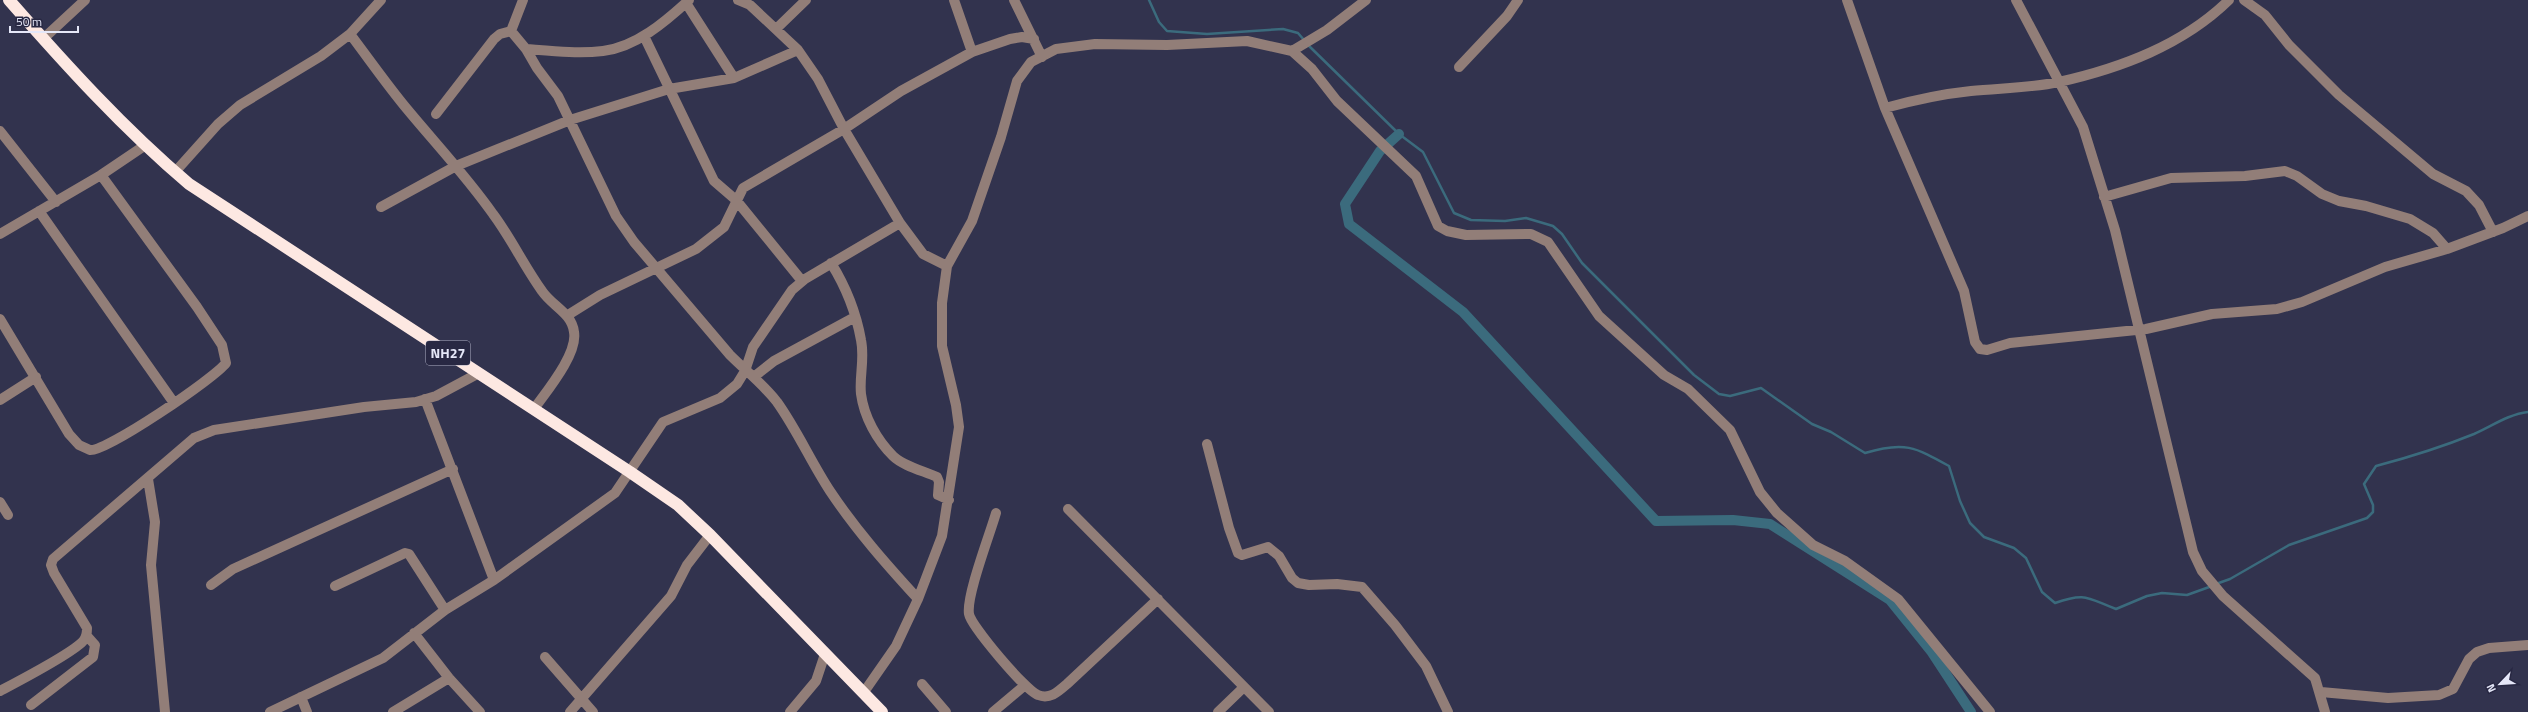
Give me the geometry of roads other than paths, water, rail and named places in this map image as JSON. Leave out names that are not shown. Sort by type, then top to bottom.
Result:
[{"type":"highway","name":"NH27","points":[[9,0],[43,39],[144,146],[189,184],[480,373],[678,505],[710,535],[882,712]]},
{"type":"street","points":[[43,39],[85,0]]},
{"type":"street","points":[[175,172],[218,124],[240,105],[321,56],[350,34],[381,0]]},
{"type":"street","points":[[511,31],[523,0]]},
{"type":"street","points":[[738,0],[750,5],[798,50],[818,80],[844,129],[900,223],[923,254],[947,266]]},
{"type":"street","points":[[776,29],[806,0]]},
{"type":"street","points":[[954,0],[972,52]]},
{"type":"street","points":[[1014,0],[1042,57]]},
{"type":"street","points":[[864,692],[896,646],[918,599],[942,536],[949,500],[959,427],[956,406],[942,346],[942,303],[947,266],[972,221],[1001,137],[1017,81],[1032,62],[1056,49],[1095,44],[1167,45],[1247,41],[1297,49],[1315,38],[1366,0]]},
{"type":"street","points":[[1459,66],[1507,16],[1518,0]]},
{"type":"street","points":[[1847,0],[1885,108],[1964,291],[1975,342],[1980,348],[1987,350],[2010,342],[2139,330],[2212,314],[2277,309],[2302,302],[2385,267],[2447,249],[2492,232],[2528,216]]},
{"type":"street","points":[[2016,0],[2083,128],[2104,197],[2139,330],[2193,552],[2202,571],[2223,596],[2315,678],[2321,692],[2325,712]]},
{"type":"street","points":[[1885,108],[1917,100],[1970,91],[2058,82],[2134,59],[2173,43],[2215,13],[2229,0]]},
{"type":"street","points":[[2244,0],[2265,15],[2289,45],[2339,95],[2433,174],[2466,191],[2479,205],[2492,232]]},
{"type":"street","points":[[526,49],[603,51],[644,36],[687,1],[734,78]]},
{"type":"street","points":[[511,31],[526,49],[537,68],[558,96],[616,216],[656,270],[745,371],[755,376],[777,403],[829,490],[866,542],[918,599]]},
{"type":"street","points":[[436,114],[494,39],[500,34],[511,31]]},
{"type":"street","points":[[350,34],[407,108],[456,166],[494,215],[541,291],[551,303],[568,315],[575,333],[573,347],[557,376],[534,409]]},
{"type":"street","points":[[644,36],[714,181],[736,200],[802,281]]},
{"type":"street","points":[[568,315],[600,295],[656,270],[696,249],[724,227],[742,188],[844,129],[901,92],[972,52],[1010,39],[1022,37],[1034,39]]},
{"type":"street","points":[[1297,49],[1337,101],[1394,152],[1416,176],[1438,226],[1447,231],[1466,235],[1531,234],[1548,242],[1600,316],[1664,375],[1688,389],[1730,430],[1760,492],[1777,513],[1813,545],[1845,561],[1898,599],[1990,712]]},
{"type":"street","points":[[381,207],[456,166],[570,120],[669,89],[734,78],[798,50]]},
{"type":"street","points":[[0,131],[56,202]]},
{"type":"street","points":[[0,234],[101,175],[144,146]]},
{"type":"street","points":[[2104,197],[2171,178],[2245,176],[2285,171],[2297,176],[2322,194],[2339,201],[2366,206],[2410,219],[2433,233],[2447,249]]},
{"type":"street","points":[[0,319],[69,434],[79,445],[90,450],[109,444],[174,403],[220,371],[226,363],[226,357],[222,345],[198,307],[101,175]]},
{"type":"street","points":[[39,211],[174,403]]},
{"type":"street","points":[[270,712],[383,658],[444,610],[494,580],[615,493],[663,422],[720,398],[737,384],[745,371],[754,347],[792,290],[802,281],[831,263],[900,223]]},
{"type":"street","points":[[831,263],[844,285],[861,340],[864,368],[861,393],[866,414],[879,440],[894,457],[936,478],[939,482],[938,495],[949,500]]},
{"type":"street","points":[[755,376],[774,361],[855,317]]},
{"type":"street","points":[[0,691],[59,657],[84,641],[87,636],[87,628],[51,565],[53,560],[148,479],[180,448],[194,438],[214,430],[425,399],[480,373]]},
{"type":"street","points":[[0,400],[36,377]]},
{"type":"street","points":[[425,399],[494,580]]},
{"type":"street","points":[[1207,444],[1229,528],[1238,553],[1242,555],[1268,548],[1279,556],[1292,578],[1298,583],[1309,585],[1337,584],[1362,587],[1395,625],[1426,666],[1448,712]]},
{"type":"street","points":[[211,585],[234,569],[452,468]]},
{"type":"street","points":[[148,479],[155,522],[151,565],[165,712]]},
{"type":"street","points":[[0,502],[8,515]]},
{"type":"street","points":[[1068,509],[1269,712]]},
{"type":"street","points":[[996,513],[974,587],[969,613],[978,630],[1024,686],[1038,695],[1055,694],[1158,599]]},
{"type":"street","points":[[570,712],[671,596],[687,565],[710,535]]},
{"type":"street","points":[[335,586],[405,553],[409,554],[444,610]]},
{"type":"street","points":[[414,633],[449,678],[480,712]]},
{"type":"street","points":[[31,705],[93,657],[95,645],[87,636]]},
{"type":"street","points":[[2321,692],[2388,698],[2439,695],[2453,689],[2469,659],[2477,652],[2489,648],[2528,645]]},
{"type":"street","points":[[790,712],[816,681],[825,654]]},
{"type":"street","points":[[546,657],[593,712]]},
{"type":"street","points":[[393,712],[449,678]]},
{"type":"street","points":[[922,684],[946,712]]},
{"type":"street","points":[[993,712],[1024,686]]},
{"type":"street","points":[[1218,712],[1244,687]]},
{"type":"street","points":[[301,697],[307,712]]},
{"type":"waterway","points":[[1149,0],[1159,22],[1167,31],[1207,34],[1283,29],[1298,33],[1304,40]]},
{"type":"waterway","points":[[1307,44],[1399,134],[1423,152],[1454,213],[1471,220],[1505,221],[1526,218],[1553,226],[1562,234],[1582,263],[1694,375],[1719,394],[1730,396],[1761,388],[1812,424],[1831,432],[1865,453],[1890,447],[1909,448],[1927,454],[1949,466],[1960,501],[1970,523],[1984,537],[2014,548],[2026,558],[2042,592],[2055,603],[2080,597],[2092,599],[2116,609],[2147,596],[2162,593],[2187,595],[2212,586]]},
{"type":"waterway","points":[[1399,134],[1380,151],[1345,204],[1349,224],[1463,312],[1656,521],[1733,520],[1770,524],[1890,600],[1931,651],[1971,712]]},
{"type":"waterway","points":[[2216,584],[2230,579],[2289,545],[2367,518],[2373,512],[2373,505],[2364,484],[2376,466],[2450,443],[2474,434],[2514,415],[2528,412]]}]
